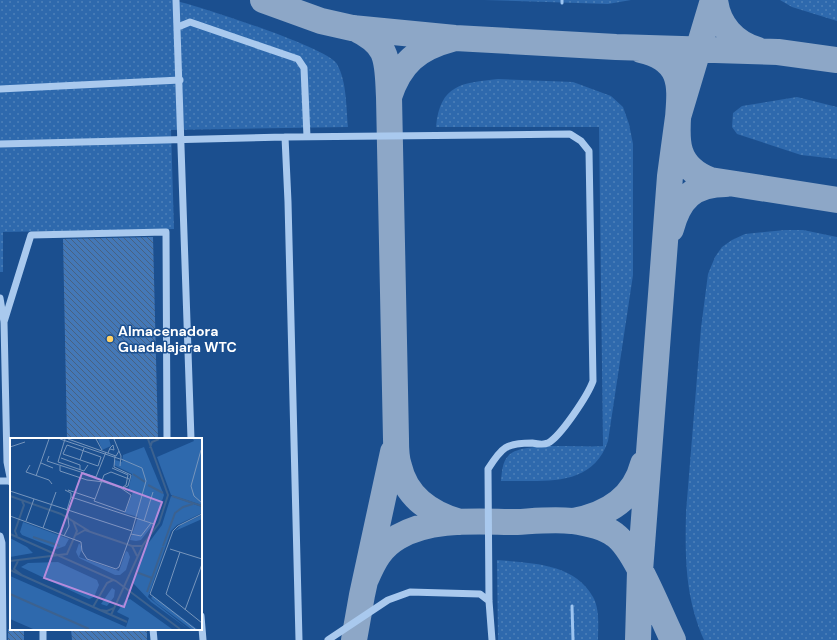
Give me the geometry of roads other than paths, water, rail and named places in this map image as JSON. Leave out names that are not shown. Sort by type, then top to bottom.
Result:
[{"type":"lane","points":[[176,0],[180,80],[180,140],[191,438]]},
{"type":"lane","points":[[178,27],[190,22],[298,59],[304,68],[307,137]]},
{"type":"lane","points":[[0,89],[180,80]]},
{"type":"lane","points":[[0,144],[285,137],[570,134],[581,141],[589,151],[593,381],[588,393],[555,437],[546,444],[514,443],[497,455],[488,469],[489,601],[492,640]]},
{"type":"lane","points":[[285,137],[299,640]]},
{"type":"lane","points":[[2,319],[31,235],[166,232],[167,438]]},
{"type":"lane","points":[[0,298],[7,462],[10,476]]},
{"type":"lane","points":[[0,536],[2,543],[3,640]]},
{"type":"lane","points":[[328,640],[388,600],[410,592],[480,594],[489,601]]},
{"type":"lane","points":[[202,628],[203,640]]},
{"type":"waterway","points":[[572,606],[573,640]]},
{"type":"place","name":"Almacenadora Guadalajara WTC","points":[[110,339]]}]
